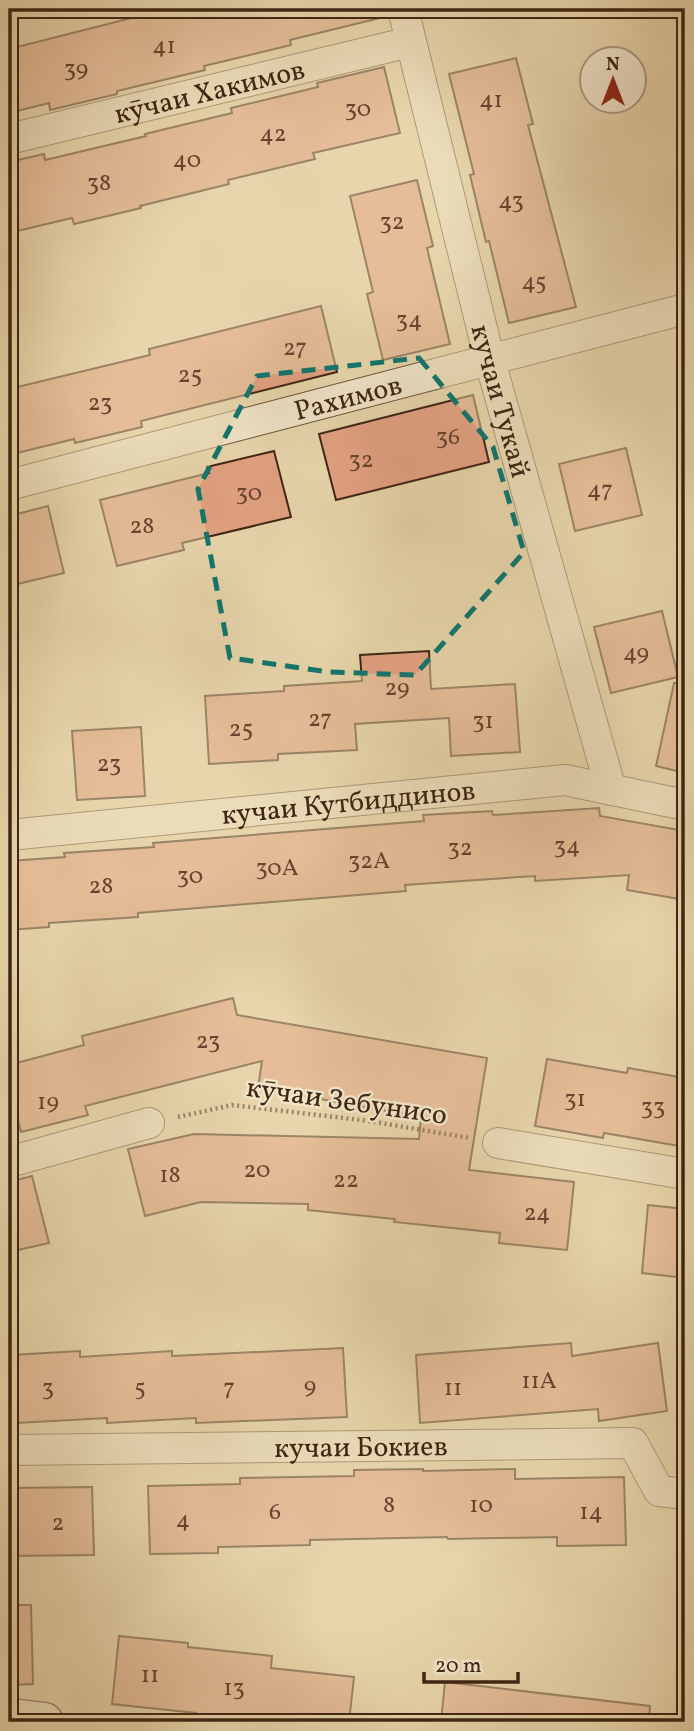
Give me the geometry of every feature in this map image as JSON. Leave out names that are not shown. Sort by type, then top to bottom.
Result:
[{"type":"main road","points":[[9,1718],[44,1722]]},
{"type":"street","name":"кучаи Тукай","points":[[403,9],[490,361],[611,790]]},
{"type":"street","name":"кӯчаи Хакимов","points":[[9,139],[410,42]]},
{"type":"street","name":"Рахимов","points":[[9,485],[685,309]]},
{"type":"street","name":"кучаи Кутбиддинов","points":[[9,835],[565,780],[685,805]]},
{"type":"street","points":[[9,1162],[149,1123]]},
{"type":"street","points":[[498,1143],[685,1174]]},
{"type":"street","name":"кучаи Бокиев","points":[[9,1450],[633,1443],[659,1491],[685,1494]]},
{"type":"path","name":"кӯчаи Зебунисо","points":[[149,1123],[232,1105],[369,1121],[498,1143]]},
{"type":"highlighted area","points":[[419,358],[493,447],[524,552],[415,675],[329,672],[230,658],[198,489],[257,376]]},
{"type":"building","points":[[167,9],[378,9],[380,18],[290,40],[291,45],[204,66],[205,70],[117,91],[117,94],[50,110],[49,103],[9,113],[9,49]]},
{"type":"building","points":[[516,58],[533,124],[528,125],[576,307],[509,323],[489,241],[486,242],[470,175],[474,174],[449,74]]},
{"type":"building","points":[[384,67],[400,133],[313,153],[315,159],[228,180],[229,184],[140,206],[141,208],[74,224],[72,218],[9,233],[9,162],[44,154],[45,160],[146,136],[145,134],[232,113],[231,108],[318,87],[317,83]]},
{"type":"building","points":[[417,180],[433,246],[427,248],[450,344],[383,360],[367,294],[373,292],[350,196]]},
{"type":"building","points":[[321,306],[337,372],[141,421],[142,427],[75,443],[74,439],[9,455],[9,389],[150,355],[149,349]]},
{"type":"building","points":[[473,395],[489,462],[336,500],[319,434]]},
{"type":"building","points":[[626,448],[642,515],[575,531],[559,464]]},
{"type":"building","points":[[274,451],[291,517],[182,543],[184,550],[117,566],[100,500],[209,473],[207,467]]},
{"type":"building","points":[[48,506],[64,573],[9,586],[9,516]]},
{"type":"building","points":[[662,611],[678,677],[611,693],[594,627]]},
{"type":"building","points":[[429,651],[431,689],[515,684],[520,752],[451,756],[449,718],[355,724],[357,750],[278,754],[278,760],[209,764],[205,696],[284,691],[284,686],[362,681],[360,655]]},
{"type":"building","points":[[674,683],[685,684],[685,773],[656,766]]},
{"type":"building","points":[[141,727],[145,796],[77,800],[72,731]]},
{"type":"building","points":[[599,808],[600,816],[685,831],[685,900],[627,890],[629,875],[535,881],[535,876],[405,885],[406,891],[138,913],[138,917],[49,923],[49,927],[9,930],[9,861],[65,857],[64,853],[154,847],[153,843],[424,821],[423,815],[492,811],[493,815]]},
{"type":"building","points":[[233,998],[237,1015],[487,1058],[469,1170],[574,1182],[567,1250],[499,1243],[500,1233],[308,1210],[308,1204],[201,1202],[145,1216],[128,1149],[194,1134],[419,1139],[421,1117],[258,1088],[262,1061],[85,1106],[88,1115],[21,1132],[9,1087],[9,1065],[84,1045],[82,1036]]},
{"type":"building","points":[[547,1059],[627,1073],[628,1068],[685,1078],[685,1147],[604,1133],[603,1138],[535,1126]]},
{"type":"building","points":[[32,1176],[49,1243],[9,1252],[9,1182]]},
{"type":"building","points":[[648,1205],[685,1209],[685,1278],[642,1273]]},
{"type":"building","points":[[571,1343],[572,1356],[658,1343],[667,1411],[599,1421],[598,1409],[420,1423],[416,1355]]},
{"type":"building","points":[[343,1348],[347,1417],[196,1423],[196,1418],[107,1423],[107,1418],[16,1423],[11,1355],[80,1351],[80,1357],[172,1351],[172,1356]]},
{"type":"building","points":[[515,1469],[515,1479],[624,1477],[626,1545],[557,1546],[557,1537],[447,1537],[310,1540],[310,1545],[218,1547],[218,1553],[150,1554],[148,1486],[240,1484],[240,1478],[354,1476],[354,1470]]},
{"type":"building","points":[[92,1487],[94,1555],[9,1556],[9,1488]]},
{"type":"building","points":[[9,1605],[31,1605],[33,1684],[9,1685]]},
{"type":"building","points":[[119,1636],[272,1656],[271,1668],[354,1677],[349,1722],[248,1722],[112,1704]]},
{"type":"building","points":[[445,1682],[650,1706],[649,1722],[441,1722]]}]
